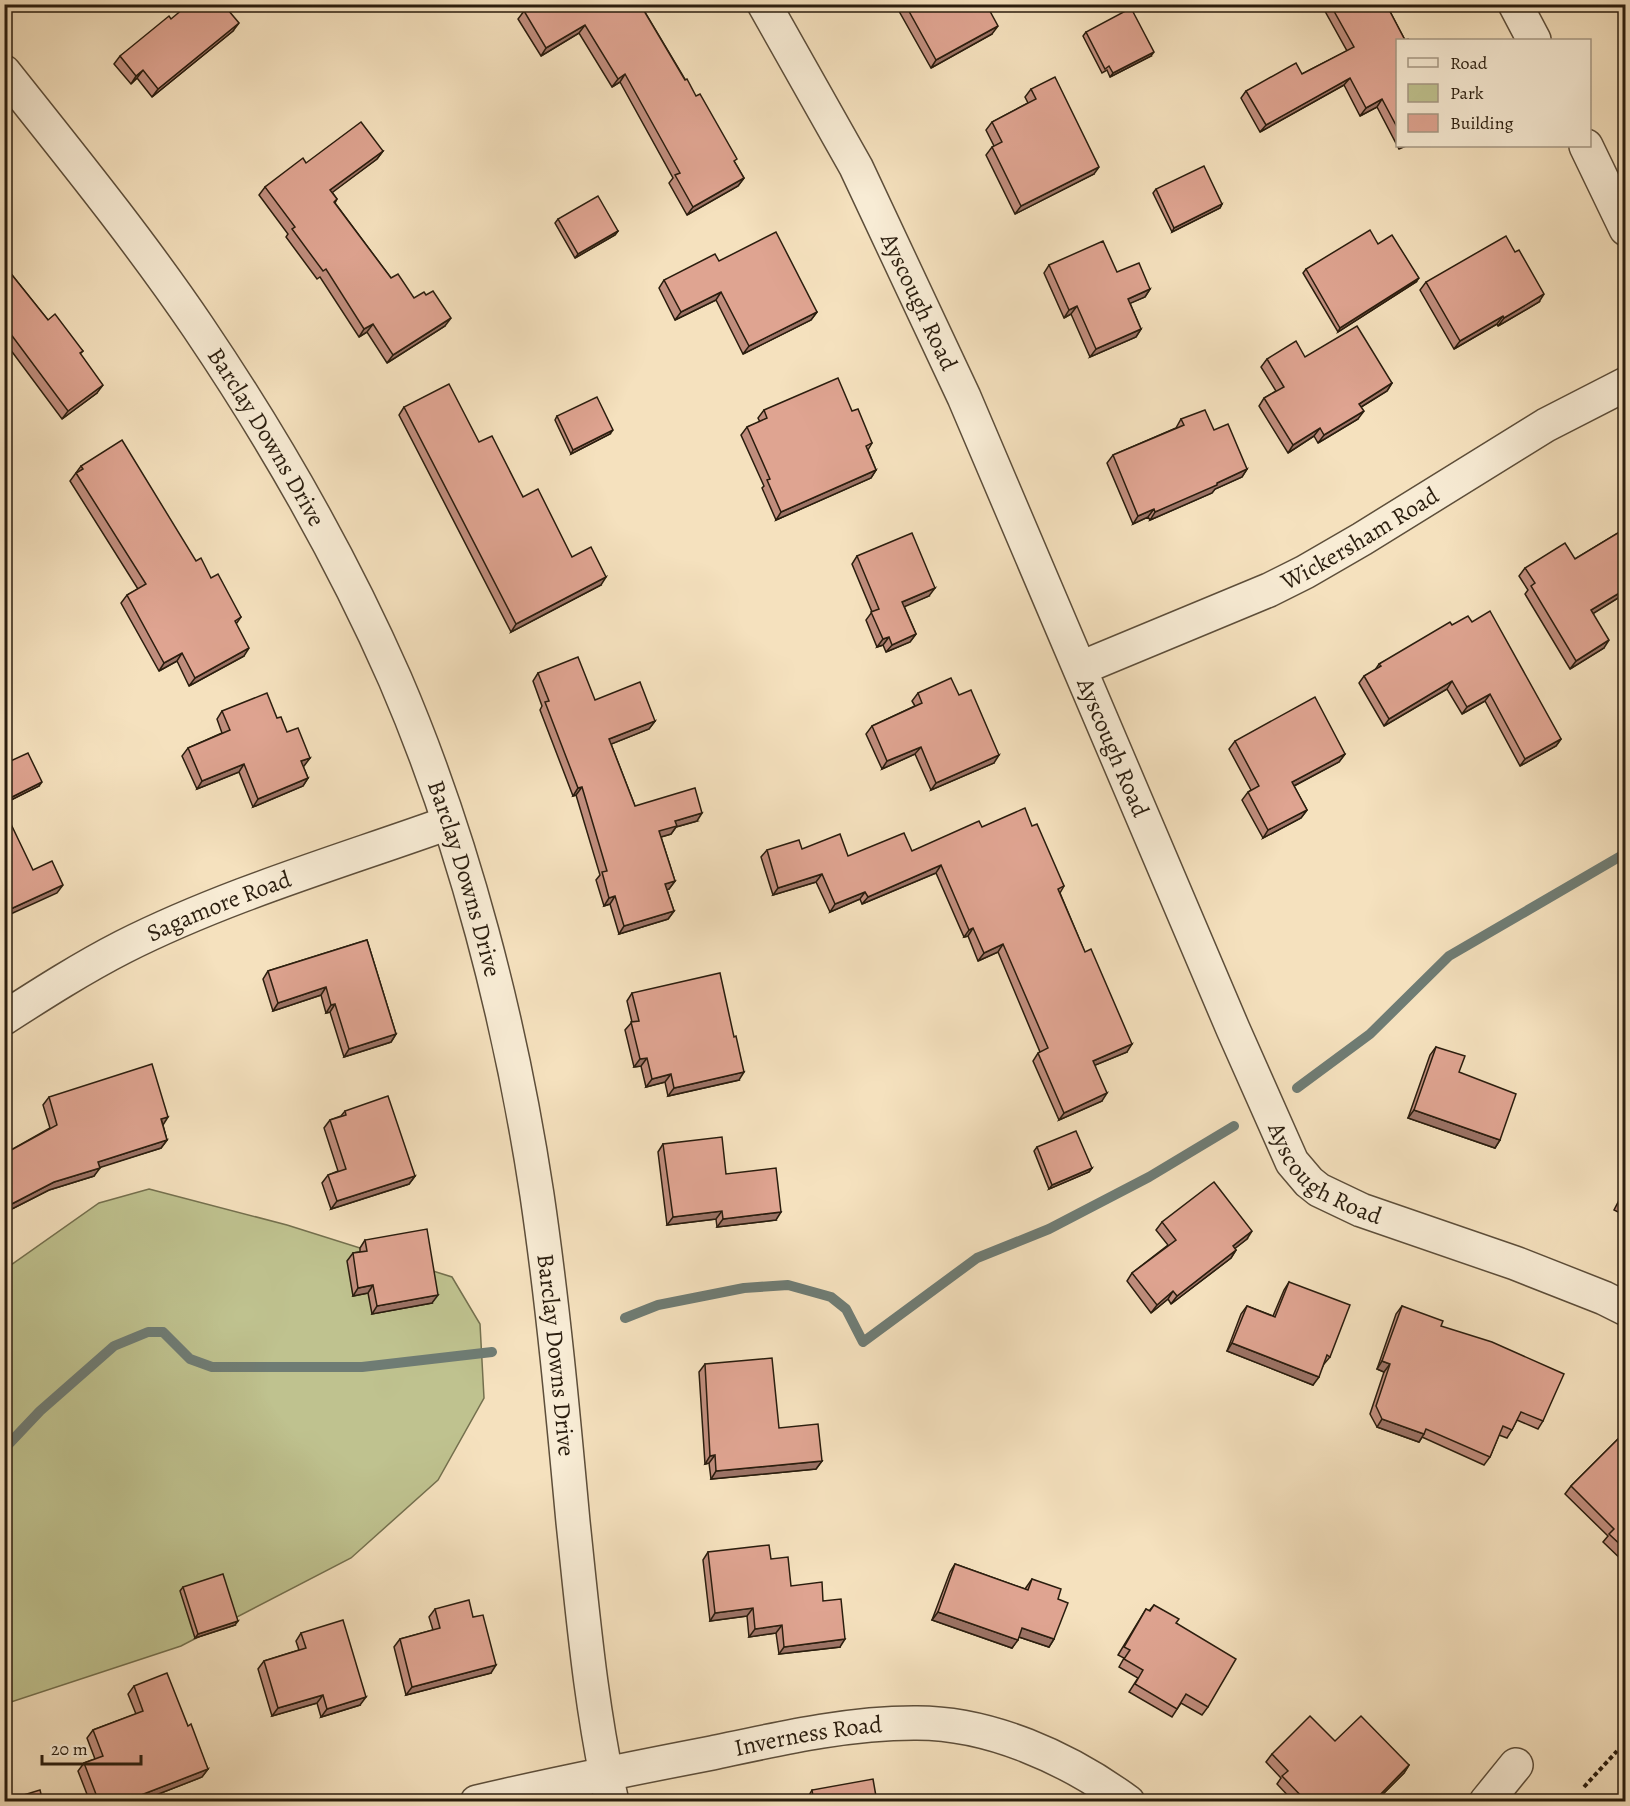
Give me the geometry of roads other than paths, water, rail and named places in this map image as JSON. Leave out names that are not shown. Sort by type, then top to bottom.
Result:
[{"type":"street","name":"Ayscough Road","points":[[764,4],[856,166],[964,397],[1283,1147],[1292,1162],[1301,1174],[1319,1190],[1361,1210],[1515,1263],[1626,1309]]},
{"type":"street","points":[[1515,4],[1533,39]]},
{"type":"street","name":"Barclay Downs Drive","points":[[4,72],[65,148],[196,323],[271,441],[343,571],[394,677],[420,743],[477,917],[511,1055],[533,1170],[554,1337],[594,1714],[609,1787]]},
{"type":"street","points":[[1586,147],[1626,229]]},
{"type":"street","name":"Wickersham Road","points":[[1081,668],[1269,590],[1305,572],[1546,425],[1626,384]]},
{"type":"street","name":"Sagamore Road","points":[[4,1018],[94,963],[184,919],[280,882],[448,824]]},
{"type":"street","name":"Inverness Road","points":[[477,1802],[609,1787],[815,1733],[853,1727],[914,1723],[974,1730],[1032,1748],[1078,1769],[1128,1802]]},
{"type":"street","points":[[1486,1802],[1516,1765]]},
{"type":"waterway","points":[[1297,1088],[1370,1034],[1449,956],[1626,853]]},
{"type":"waterway","points":[[625,1318],[658,1305],[744,1288],[788,1285],[831,1297],[846,1309],[863,1342],[977,1258],[1049,1229],[1149,1177],[1234,1126]]},
{"type":"waterway","points":[[4,1449],[40,1411],[114,1346],[148,1332],[163,1332],[190,1359],[212,1367],[362,1367],[492,1352]]}]
